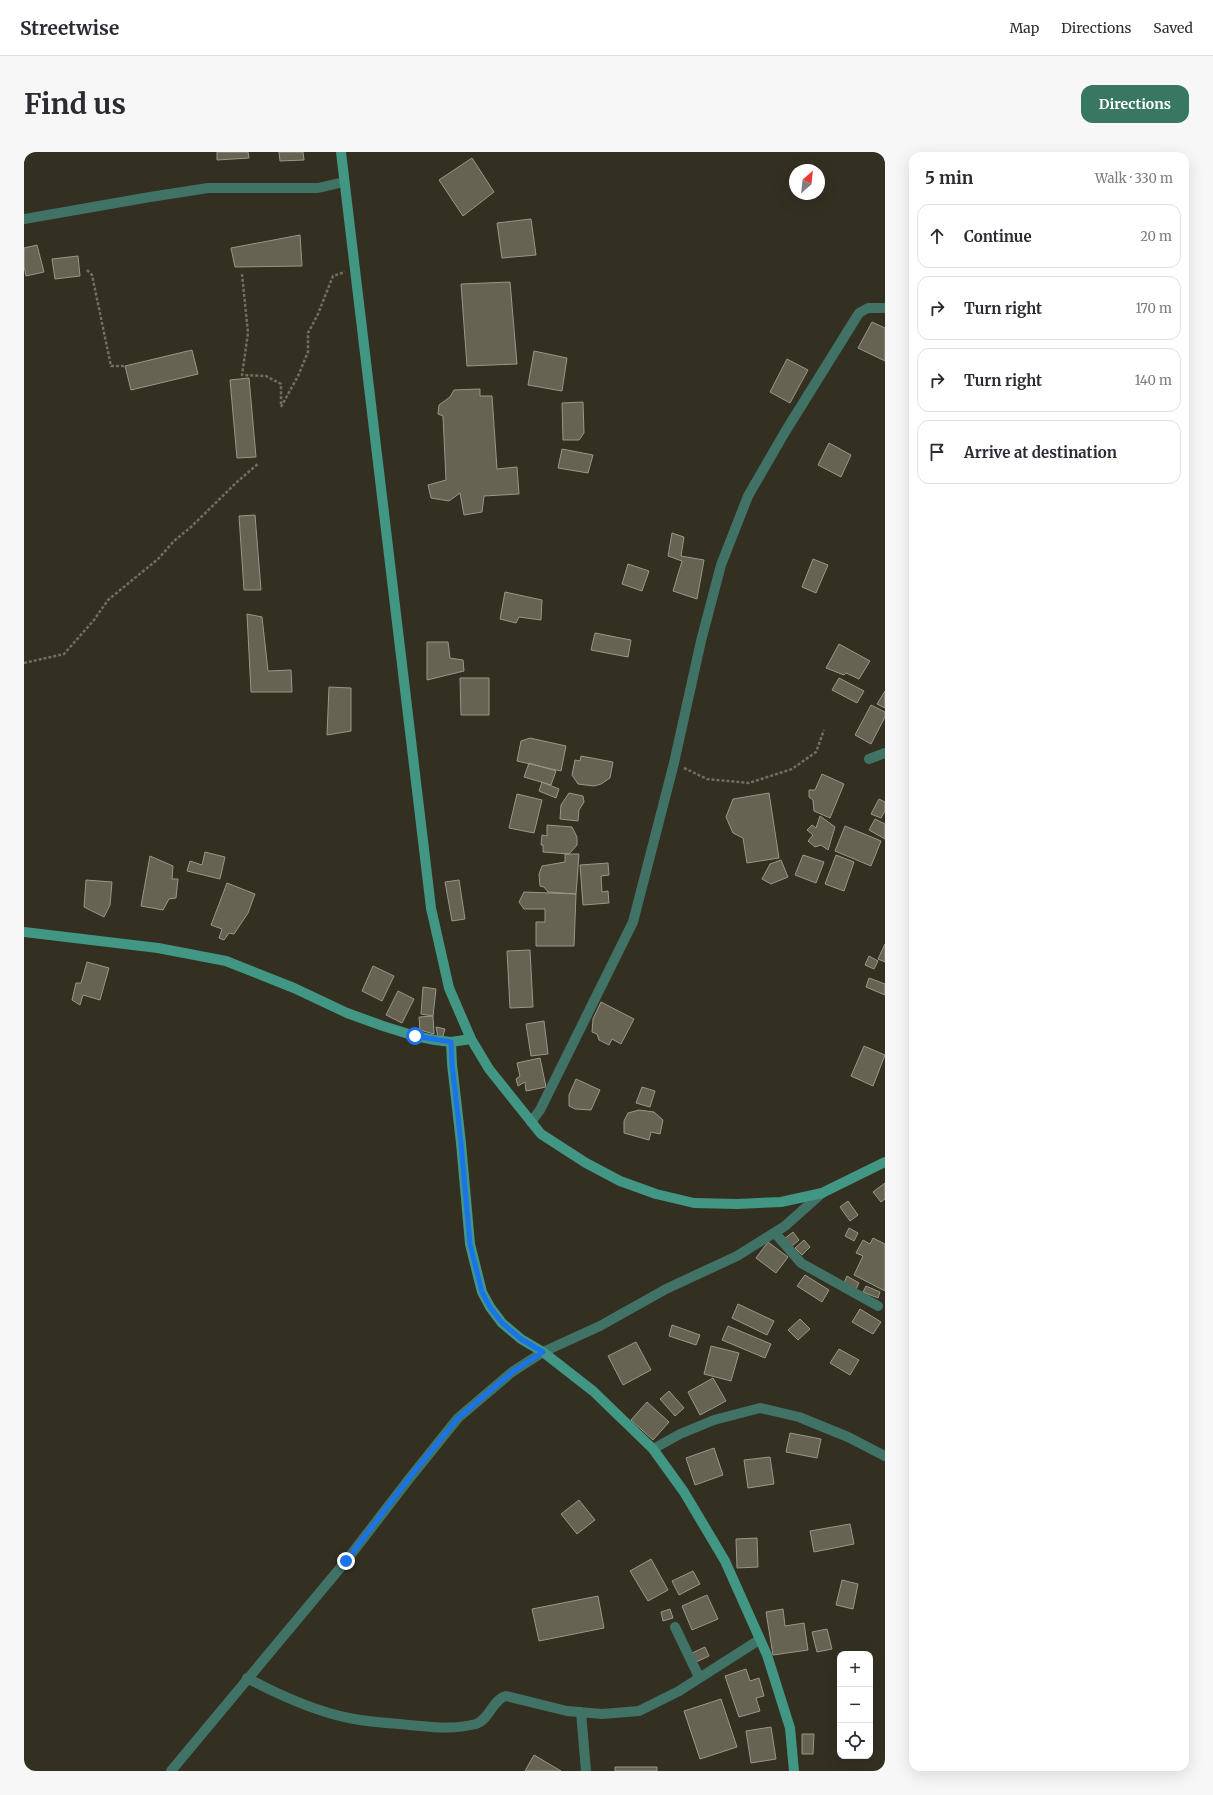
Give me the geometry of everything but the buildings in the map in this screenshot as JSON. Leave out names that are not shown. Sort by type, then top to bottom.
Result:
[{"type":"main road","points":[[340,152],[431,908],[449,988],[471,1040],[489,1069],[541,1134],[586,1163],[620,1181],[656,1194],[694,1203],[737,1204],[781,1202],[822,1193],[885,1162]]},
{"type":"main road","points":[[24,932],[158,948],[226,961],[294,988],[347,1013],[383,1026],[415,1036],[451,1042],[471,1040]]},
{"type":"main road","points":[[451,1042],[470,1244],[482,1292],[490,1307],[502,1323],[521,1339],[543,1352],[593,1391],[653,1449],[684,1492],[725,1561],[767,1655],[790,1728],[794,1771]]},
{"type":"street","points":[[24,219],[150,196],[208,188],[318,188],[344,182]]},
{"type":"street","points":[[531,1122],[540,1110],[633,922],[674,763],[705,626],[721,565],[748,496],[785,432],[859,313],[868,308],[885,308]]},
{"type":"street","points":[[869,759],[885,753]]},
{"type":"street","points":[[171,1771],[346,1561],[409,1478],[458,1418],[512,1372],[543,1352],[600,1326],[666,1288],[736,1256],[786,1226],[822,1193]]},
{"type":"street","points":[[775,1233],[801,1263],[878,1306]]},
{"type":"street","points":[[653,1449],[680,1434],[714,1420],[760,1408],[800,1417],[848,1437],[885,1456]]},
{"type":"street","points":[[675,1627],[699,1678]]},
{"type":"street","points":[[248,1678],[275,1693],[312,1708],[349,1718],[451,1729],[477,1723],[485,1717],[500,1698],[506,1696],[567,1711],[602,1714],[639,1711],[679,1691],[759,1640]]},
{"type":"street","points":[[581,1712],[586,1771]]},
{"type":"path","points":[[242,274],[248,333],[242,375],[266,376],[281,384],[281,407],[298,376],[308,352],[308,333],[318,314],[333,276],[355,268]]},
{"type":"path","points":[[87,270],[92,275],[111,366],[125,366]]},
{"type":"path","points":[[24,663],[64,654],[94,620],[108,600],[158,559],[174,540],[191,528],[238,481],[259,463]]},
{"type":"path","points":[[674,763],[707,779],[749,783],[792,769],[816,752],[824,730]]},
{"type":"route","points":[[346,1561],[409,1478],[458,1418],[512,1372],[543,1352],[521,1339],[502,1323],[490,1307],[482,1292],[470,1244],[461,1143],[454,1090],[451,1042],[415,1036]]}]
